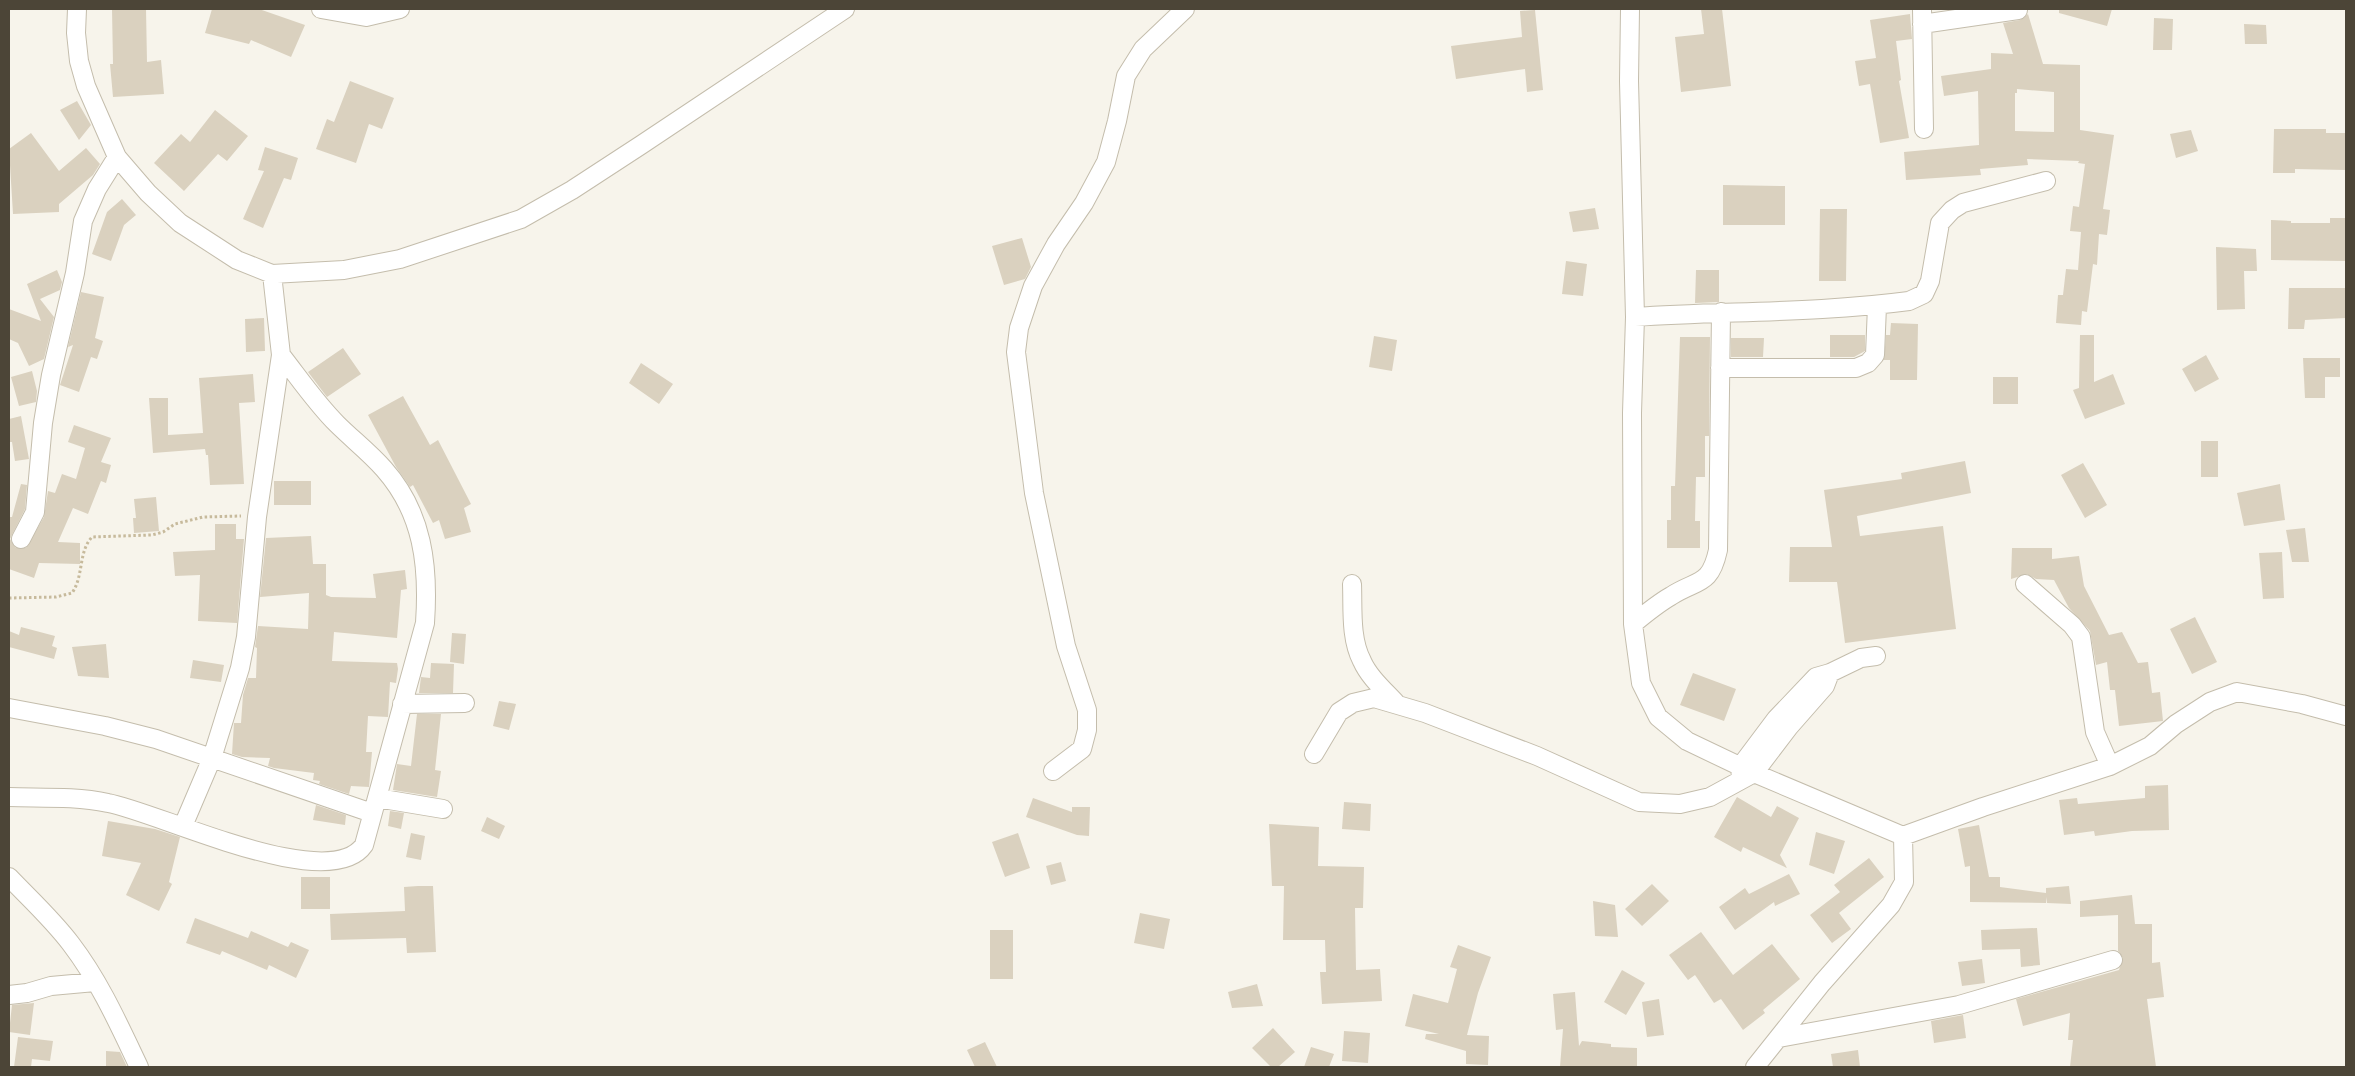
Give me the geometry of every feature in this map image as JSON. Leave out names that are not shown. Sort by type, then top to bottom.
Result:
[{"type":"street","points":[[77,9],[76,33],[79,60],[86,86],[117,157],[148,193],[180,223],[237,260],[272,274],[344,270],[400,259],[521,219],[572,190],[845,9]]},
{"type":"street","points":[[321,9],[366,17],[400,9]]},
{"type":"street","points":[[1053,772],[1082,749],[1087,730],[1087,710],[1066,646],[1034,492],[1016,352],[1019,328],[1033,286],[1056,244],[1084,203],[1106,162],[1126,76],[1143,49],[1185,9]]},
{"type":"street","points":[[1630,9],[1629,81],[1635,317],[1632,413],[1634,461],[1633,624],[1641,683],[1658,717],[1686,741],[1745,773],[1903,836],[1983,807],[2110,766],[2150,746],[2176,724],[2210,702],[2237,692],[2302,704],[2346,716]]},
{"type":"street","points":[[1924,129],[1922,16],[2018,10]]},
{"type":"street","points":[[21,539],[36,512],[43,423],[51,375],[75,273],[83,221],[97,189],[117,157]]},
{"type":"street","points":[[1635,317],[1721,312],[1808,310],[1909,302],[1924,294],[1934,267],[1940,223],[1952,210],[1963,203],[2046,181]]},
{"type":"street","points":[[184,826],[212,758],[240,668],[246,637],[257,517],[281,355],[272,274]]},
{"type":"street","points":[[1720,368],[1856,368],[1868,363],[1875,355],[1877,306]]},
{"type":"street","points":[[1633,624],[1673,594],[1700,583],[1708,575],[1715,561],[1718,550],[1721,312]]},
{"type":"street","points":[[9,797],[67,798],[108,803],[184,826],[231,844],[286,858],[328,861],[352,856],[364,845],[425,623],[423,551],[418,525],[409,505],[385,470],[337,424],[281,355]]},
{"type":"street","points":[[1352,584],[1355,636],[1361,660],[1373,678],[1396,703]]},
{"type":"street","points":[[2025,584],[2072,624],[2082,637],[2095,732],[2110,766]]},
{"type":"street","points":[[1314,754],[1339,712],[1353,703],[1374,698],[1396,703],[1537,756],[1639,802],[1680,804],[1710,796],[1745,773],[1825,686],[1830,673],[1861,658],[1876,656]]},
{"type":"street","points":[[402,704],[465,703]]},
{"type":"street","points":[[9,708],[156,739],[212,758],[375,806],[443,809]]},
{"type":"street","points":[[1755,1067],[1822,983],[1891,905],[1904,882],[1903,836]]},
{"type":"street","points":[[9,877],[72,944],[95,982],[106,996],[139,1067]]},
{"type":"street","points":[[1779,1038],[1959,1005],[2114,960]]},
{"type":"street","points":[[9,995],[27,993],[51,986],[95,982]]},
{"type":"path","points":[[9,598],[42,598],[72,593],[77,586],[86,544],[92,537],[152,535],[163,532],[174,524],[203,516],[257,517]]},
{"type":"building","points":[[112,9],[146,9],[147,62],[161,60],[164,94],[113,97],[110,64],[113,64]]},
{"type":"building","points":[[212,9],[259,9],[305,25],[291,57],[251,40],[249,44],[205,33]]},
{"type":"building","points":[[1701,9],[1722,9],[1731,86],[1681,92],[1675,37],[1704,34]]},
{"type":"building","points":[[2059,9],[2112,9],[2107,26],[2059,13]]},
{"type":"building","points":[[1535,10],[1543,90],[1527,92],[1525,69],[1456,79],[1451,46],[1522,37],[1520,11]]},
{"type":"building","points":[[1910,14],[1912,39],[1896,41],[1901,80],[1899,81],[1909,138],[1880,143],[1870,84],[1859,86],[1855,61],[1876,58],[1870,20]]},
{"type":"building","points":[[2028,14],[2043,64],[2080,65],[2080,130],[2114,135],[2103,209],[2110,210],[2107,235],[2099,234],[2097,265],[2093,264],[2087,312],[2082,311],[2081,325],[2056,323],[2058,295],[2063,295],[2066,269],[2078,270],[2081,232],[2070,231],[2073,206],[2079,207],[2085,164],[2078,163],[2079,161],[2027,159],[2028,165],[1980,169],[1981,175],[1906,180],[1904,152],[1979,145],[1978,91],[1944,96],[1941,76],[1991,69],[1991,53],[2013,54],[2003,23],[2020,20]],"holes":[[[2017,89],[2054,92],[2054,132],[2015,131],[2015,93],[2017,93]]]},
{"type":"building","points":[[2154,18],[2173,19],[2172,50],[2153,50]]},
{"type":"building","points":[[2244,24],[2266,25],[2267,44],[2245,44]]},
{"type":"building","points":[[350,81],[394,98],[382,129],[369,124],[356,163],[316,149],[327,119],[334,122]]},
{"type":"building","points":[[77,101],[91,125],[79,140],[60,110]]},
{"type":"building","points":[[215,110],[248,136],[227,161],[218,154],[184,191],[154,163],[181,134],[190,142]]},
{"type":"building","points":[[2274,129],[2326,129],[2326,133],[2346,133],[2346,170],[2295,169],[2295,173],[2273,173]]},
{"type":"building","points":[[2191,130],[2198,151],[2176,158],[2170,134]]},
{"type":"building","points":[[31,133],[59,171],[86,148],[100,164],[93,175],[59,204],[59,212],[13,214],[9,149]]},
{"type":"building","points":[[265,147],[298,158],[291,180],[284,178],[263,228],[243,219],[264,171],[258,170]]},
{"type":"building","points":[[1723,185],[1785,186],[1785,225],[1723,225]]},
{"type":"building","points":[[122,199],[136,215],[124,225],[111,261],[92,254],[107,212]]},
{"type":"building","points":[[1595,208],[1599,229],[1573,232],[1569,212]]},
{"type":"building","points":[[1820,209],[1847,209],[1846,281],[1819,281]]},
{"type":"building","points":[[2330,218],[2346,218],[2346,261],[2271,260],[2271,220],[2291,221],[2291,223],[2330,223]]},
{"type":"building","points":[[1022,238],[1031,267],[1025,279],[1004,285],[992,246]]},
{"type":"building","points":[[2216,247],[2256,249],[2257,271],[2244,271],[2245,309],[2217,310]]},
{"type":"building","points":[[1566,261],[1587,264],[1583,296],[1562,294]]},
{"type":"building","points":[[57,270],[62,282],[60,290],[40,299],[54,317],[44,359],[29,366],[18,343],[9,339],[9,309],[41,321],[27,284]]},
{"type":"building","points":[[1696,270],[1719,270],[1719,302],[1695,303]]},
{"type":"building","points":[[2289,288],[2346,288],[2346,318],[2305,320],[2304,329],[2288,329]]},
{"type":"building","points":[[81,292],[104,297],[95,338],[103,341],[97,359],[91,357],[79,392],[60,385],[73,345],[68,347]]},
{"type":"building","points":[[264,318],[265,351],[246,352],[245,319]]},
{"type":"building","points":[[1891,323],[1918,324],[1917,380],[1890,380],[1890,360],[1884,360],[1886,335],[1890,335]]},
{"type":"building","points":[[1830,335],[1865,335],[1865,351],[1854,357],[1830,357]]},
{"type":"building","points":[[2080,335],[2094,335],[2094,382],[2113,374],[2125,404],[2085,419],[2073,390],[2079,388]]},
{"type":"building","points":[[1374,336],[1397,340],[1392,371],[1369,367]]},
{"type":"building","points":[[1680,337],[1710,337],[1709,436],[1705,436],[1705,477],[1696,477],[1695,521],[1700,521],[1700,548],[1667,548],[1667,520],[1671,520],[1671,486],[1675,486]]},
{"type":"building","points":[[1731,338],[1764,338],[1763,357],[1731,357]]},
{"type":"building","points":[[343,348],[361,374],[327,397],[308,372]]},
{"type":"building","points":[[2206,355],[2219,379],[2195,392],[2182,369]]},
{"type":"building","points":[[2303,358],[2340,358],[2340,377],[2325,377],[2325,398],[2305,398]]},
{"type":"building","points":[[641,363],[673,384],[659,404],[629,383]]},
{"type":"building","points":[[32,371],[37,391],[36,402],[19,406],[11,377]]},
{"type":"building","points":[[253,374],[255,402],[239,403],[244,484],[210,485],[208,455],[206,455],[205,449],[153,453],[149,398],[168,398],[168,435],[203,433],[199,378]]},
{"type":"building","points":[[1993,377],[2018,377],[2018,404],[1993,404]]},
{"type":"building","points":[[403,396],[430,445],[438,440],[471,504],[464,508],[471,532],[445,539],[439,520],[433,523],[413,485],[410,487],[396,467],[368,415]]},
{"type":"building","points":[[21,416],[29,459],[15,461],[12,442],[9,442],[9,419]]},
{"type":"building","points":[[74,425],[111,438],[101,462],[111,465],[106,483],[101,481],[88,514],[73,508],[58,542],[80,543],[80,564],[39,563],[34,578],[9,569],[9,517],[12,517],[21,484],[27,485],[25,509],[10,539],[16,548],[26,548],[44,517],[48,491],[55,493],[62,474],[76,479],[85,448],[68,442]]},
{"type":"building","points":[[2201,441],[2218,441],[2218,477],[2201,477]]},
{"type":"building","points":[[1965,461],[1971,493],[1857,516],[1860,536],[1943,526],[1956,629],[1845,643],[1837,582],[1789,582],[1790,547],[1832,547],[1824,490],[1902,479],[1901,473]]},
{"type":"building","points":[[2083,463],[2107,505],[2085,518],[2061,475]]},
{"type":"building","points":[[274,481],[311,481],[311,505],[274,505]]},
{"type":"building","points":[[2280,484],[2285,520],[2244,526],[2237,493]]},
{"type":"building","points":[[156,497],[159,531],[134,533],[133,518],[136,518],[134,499]]},
{"type":"building","points":[[215,524],[236,524],[236,539],[244,539],[237,623],[198,621],[200,575],[175,576],[173,552],[215,550]]},
{"type":"building","points":[[2305,528],[2309,562],[2292,562],[2286,530]]},
{"type":"building","points":[[311,536],[313,564],[326,564],[326,595],[331,597],[376,598],[373,574],[405,570],[407,589],[401,590],[397,638],[334,632],[332,661],[397,663],[398,669],[396,683],[390,682],[388,717],[368,716],[366,752],[372,752],[369,787],[351,786],[349,794],[319,784],[320,781],[313,780],[314,773],[268,766],[270,758],[242,757],[232,754],[234,723],[241,723],[243,695],[248,678],[256,678],[257,648],[255,647],[258,626],[308,629],[309,593],[260,597],[266,538]]},
{"type":"building","points":[[2012,548],[2052,548],[2052,559],[2079,556],[2084,586],[2109,635],[2122,632],[2138,663],[2148,662],[2152,693],[2160,692],[2163,721],[2119,726],[2115,690],[2110,690],[2107,662],[2096,665],[2090,631],[2069,608],[2054,580],[2036,579],[2027,574],[2011,579]]},
{"type":"building","points":[[2282,552],[2284,598],[2263,599],[2259,553]]},
{"type":"building","points":[[2195,617],[2217,662],[2192,674],[2170,629]]},
{"type":"building","points":[[21,627],[55,636],[52,646],[57,648],[54,659],[9,647],[9,631],[19,635]]},
{"type":"building","points":[[452,633],[466,634],[464,664],[450,662]]},
{"type":"building","points":[[106,644],[109,678],[78,676],[72,647]]},
{"type":"building","points":[[193,660],[224,665],[221,682],[190,678]]},
{"type":"building","points":[[431,663],[454,664],[453,693],[419,693],[421,677],[430,678]]},
{"type":"building","points":[[1693,673],[1736,689],[1724,721],[1680,705]]},
{"type":"building","points":[[499,701],[516,704],[509,730],[493,726]]},
{"type":"building","points":[[417,714],[441,714],[435,770],[441,771],[437,797],[393,790],[397,764],[411,766]]},
{"type":"building","points":[[2168,785],[2169,830],[2132,831],[2095,836],[2094,831],[2064,835],[2059,800],[2077,798],[2078,804],[2145,798],[2145,786]]},
{"type":"building","points":[[1737,797],[1771,817],[1777,806],[1799,818],[1780,855],[1787,868],[1743,847],[1741,852],[1714,837]]},
{"type":"building","points":[[1033,798],[1072,812],[1072,807],[1090,807],[1089,836],[1077,835],[1026,817]]},
{"type":"building","points":[[1344,802],[1371,804],[1370,831],[1342,829]]},
{"type":"building","points":[[316,805],[346,815],[345,825],[313,820]]},
{"type":"building","points":[[390,811],[404,813],[401,829],[388,826]]},
{"type":"building","points":[[487,817],[505,826],[499,839],[481,831]]},
{"type":"building","points":[[108,821],[155,829],[180,837],[169,882],[172,884],[159,911],[126,895],[141,863],[102,856]]},
{"type":"building","points":[[1269,824],[1319,827],[1318,866],[1364,867],[1363,908],[1355,908],[1356,970],[1380,969],[1382,1001],[1322,1004],[1320,972],[1326,972],[1325,940],[1283,940],[1284,886],[1272,886]]},
{"type":"building","points":[[1979,825],[1989,877],[2000,877],[2000,887],[2046,893],[2046,888],[2069,886],[2071,904],[2047,903],[2047,897],[2046,903],[1970,902],[1970,866],[1965,867],[1958,829]]},
{"type":"building","points":[[1816,832],[1845,841],[1834,874],[1809,865]]},
{"type":"building","points":[[411,833],[425,836],[421,860],[406,857]]},
{"type":"building","points":[[1018,833],[1030,868],[1005,877],[992,842]]},
{"type":"building","points":[[1869,858],[1884,877],[1839,913],[1851,929],[1832,943],[1810,915],[1840,892],[1834,885]]},
{"type":"building","points":[[1061,862],[1066,881],[1051,885],[1046,866]]},
{"type":"building","points":[[1789,874],[1800,894],[1775,906],[1774,902],[1735,930],[1719,907],[1745,888],[1749,894]]},
{"type":"building","points":[[301,877],[330,877],[330,909],[301,909]]},
{"type":"building","points":[[1652,884],[1669,901],[1642,926],[1625,909]]},
{"type":"building","points":[[433,886],[436,952],[407,953],[406,938],[331,940],[330,914],[405,911],[404,887]]},
{"type":"building","points":[[2132,895],[2135,924],[2152,924],[2152,963],[2160,962],[2164,997],[2147,999],[2156,1067],[2070,1067],[2073,1040],[2068,1040],[2070,1013],[2023,1026],[2016,999],[2119,970],[2123,958],[2118,951],[2118,915],[2080,917],[2080,901]]},
{"type":"building","points":[[1593,901],[1615,905],[1618,937],[1595,936]]},
{"type":"building","points":[[1140,913],[1170,919],[1164,949],[1134,943]]},
{"type":"building","points":[[195,918],[248,938],[251,931],[288,947],[291,942],[309,950],[296,978],[269,965],[267,970],[222,951],[220,955],[186,943]]},
{"type":"building","points":[[2037,928],[2040,965],[2021,967],[2020,949],[1982,950],[1981,930]]},
{"type":"building","points":[[990,930],[1013,930],[1013,979],[990,979]]},
{"type":"building","points":[[1701,932],[1733,975],[1772,944],[1800,979],[1763,1010],[1765,1013],[1743,1030],[1721,999],[1714,1003],[1695,975],[1688,980],[1669,955]]},
{"type":"building","points":[[1458,945],[1491,957],[1478,993],[1467,1035],[1489,1036],[1488,1065],[1466,1064],[1466,1051],[1425,1039],[1426,1034],[1439,1034],[1405,1026],[1413,994],[1448,1003],[1457,969],[1450,967]]},
{"type":"building","points":[[1982,959],[1985,983],[1962,986],[1958,962]]},
{"type":"building","points":[[1622,970],[1645,983],[1626,1015],[1604,1002]]},
{"type":"building","points":[[1257,984],[1263,1006],[1232,1008],[1228,992]]},
{"type":"building","points":[[1575,992],[1579,1046],[1582,1041],[1611,1044],[1611,1047],[1637,1048],[1637,1067],[1560,1067],[1563,1029],[1556,1030],[1553,994]]},
{"type":"building","points":[[1659,999],[1664,1035],[1647,1037],[1642,1002]]},
{"type":"building","points":[[34,1003],[30,1035],[9,1032],[12,1005]]},
{"type":"building","points":[[1963,1015],[1966,1038],[1934,1043],[1931,1021]]},
{"type":"building","points":[[1273,1028],[1295,1052],[1278,1067],[1271,1067],[1252,1048]]},
{"type":"building","points":[[1344,1031],[1370,1033],[1368,1063],[1342,1061]]},
{"type":"building","points":[[18,1037],[53,1041],[50,1061],[32,1059],[31,1067],[14,1067]]},
{"type":"building","points":[[985,1042],[997,1067],[975,1067],[967,1050]]},
{"type":"building","points":[[1311,1047],[1334,1054],[1329,1067],[1304,1067]]},
{"type":"building","points":[[1858,1050],[1860,1067],[1833,1067],[1831,1054]]},
{"type":"building","points":[[106,1051],[120,1052],[127,1067],[106,1067]]}]
